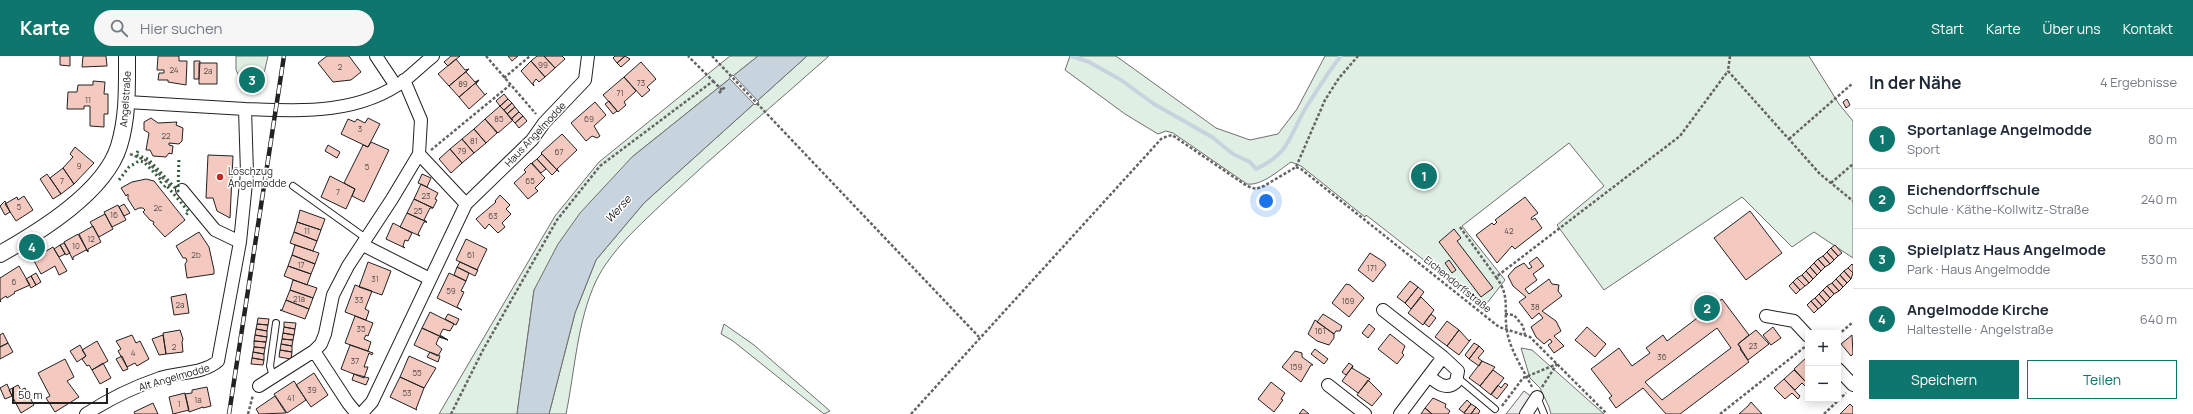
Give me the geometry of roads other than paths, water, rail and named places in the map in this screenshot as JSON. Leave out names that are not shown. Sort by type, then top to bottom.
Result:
[{"type":"street","name":"Angelstraße","points":[[0,254],[55,220],[85,195],[110,167],[119,148],[122,134],[127,102],[128,56]]},
{"type":"street","points":[[259,386],[314,351],[321,344],[325,334],[333,295],[348,266],[365,242],[419,154],[421,120],[400,83],[376,56]]},
{"type":"street","points":[[127,102],[245,109],[329,109],[362,102],[400,83],[433,56]]},
{"type":"street","name":"Haus Angelmodde","points":[[361,414],[372,402],[466,204],[532,140],[544,124],[585,80],[588,56]]},
{"type":"street","name":"Alt Angelmodde","points":[[86,414],[107,401],[130,390],[161,378],[212,367],[218,361],[240,242],[247,173],[245,109]]},
{"type":"street","points":[[419,154],[466,204]]},
{"type":"street","points":[[182,190],[215,230],[240,242]]},
{"type":"street","points":[[365,242],[430,279]]},
{"type":"street","points":[[1383,310],[1456,367],[1458,378],[1453,384],[1446,387],[1438,384],[1429,376]]},
{"type":"street","points":[[1766,316],[1794,321],[1805,333]]},
{"type":"street","points":[[314,351],[357,414]]},
{"type":"street","points":[[1400,414],[1444,357]]},
{"type":"street","points":[[1841,373],[1851,388]]},
{"type":"street","points":[[1328,384],[1365,414]]},
{"type":"street","points":[[1526,414],[1537,397]]},
{"type":"lane","points":[[293,186],[365,242]]},
{"type":"lane","points":[[273,377],[270,366],[276,323]]},
{"type":"lane","points":[[1458,378],[1497,410]]},
{"type":"lane","points":[[1537,397],[1544,414]]},
{"type":"water","name":"Werse","points":[[758,56],[807,56],[644,203],[596,260],[575,313],[549,414],[517,414],[534,290],[558,244],[580,213],[632,157]]},
{"type":"waterway","points":[[1072,56],[1089,62],[1121,80],[1154,104],[1212,137],[1233,154],[1250,162],[1256,169],[1267,163],[1282,151],[1305,109],[1341,56]]},
{"type":"railway","points":[[229,414],[284,56]]},
{"type":"place","name":"Spielplatz Haus Angelmode","points":[[252,80]]},
{"type":"place","name":"Sportanlage Angelmodde","points":[[1424,176]]},
{"type":"place","name":"Löschzug Angelmodde","points":[[220,177]]},
{"type":"place","name":"Angelmodde Kirche","points":[[32,247]]},
{"type":"place","name":"Eichendorffschule","points":[[1707,308]]}]
